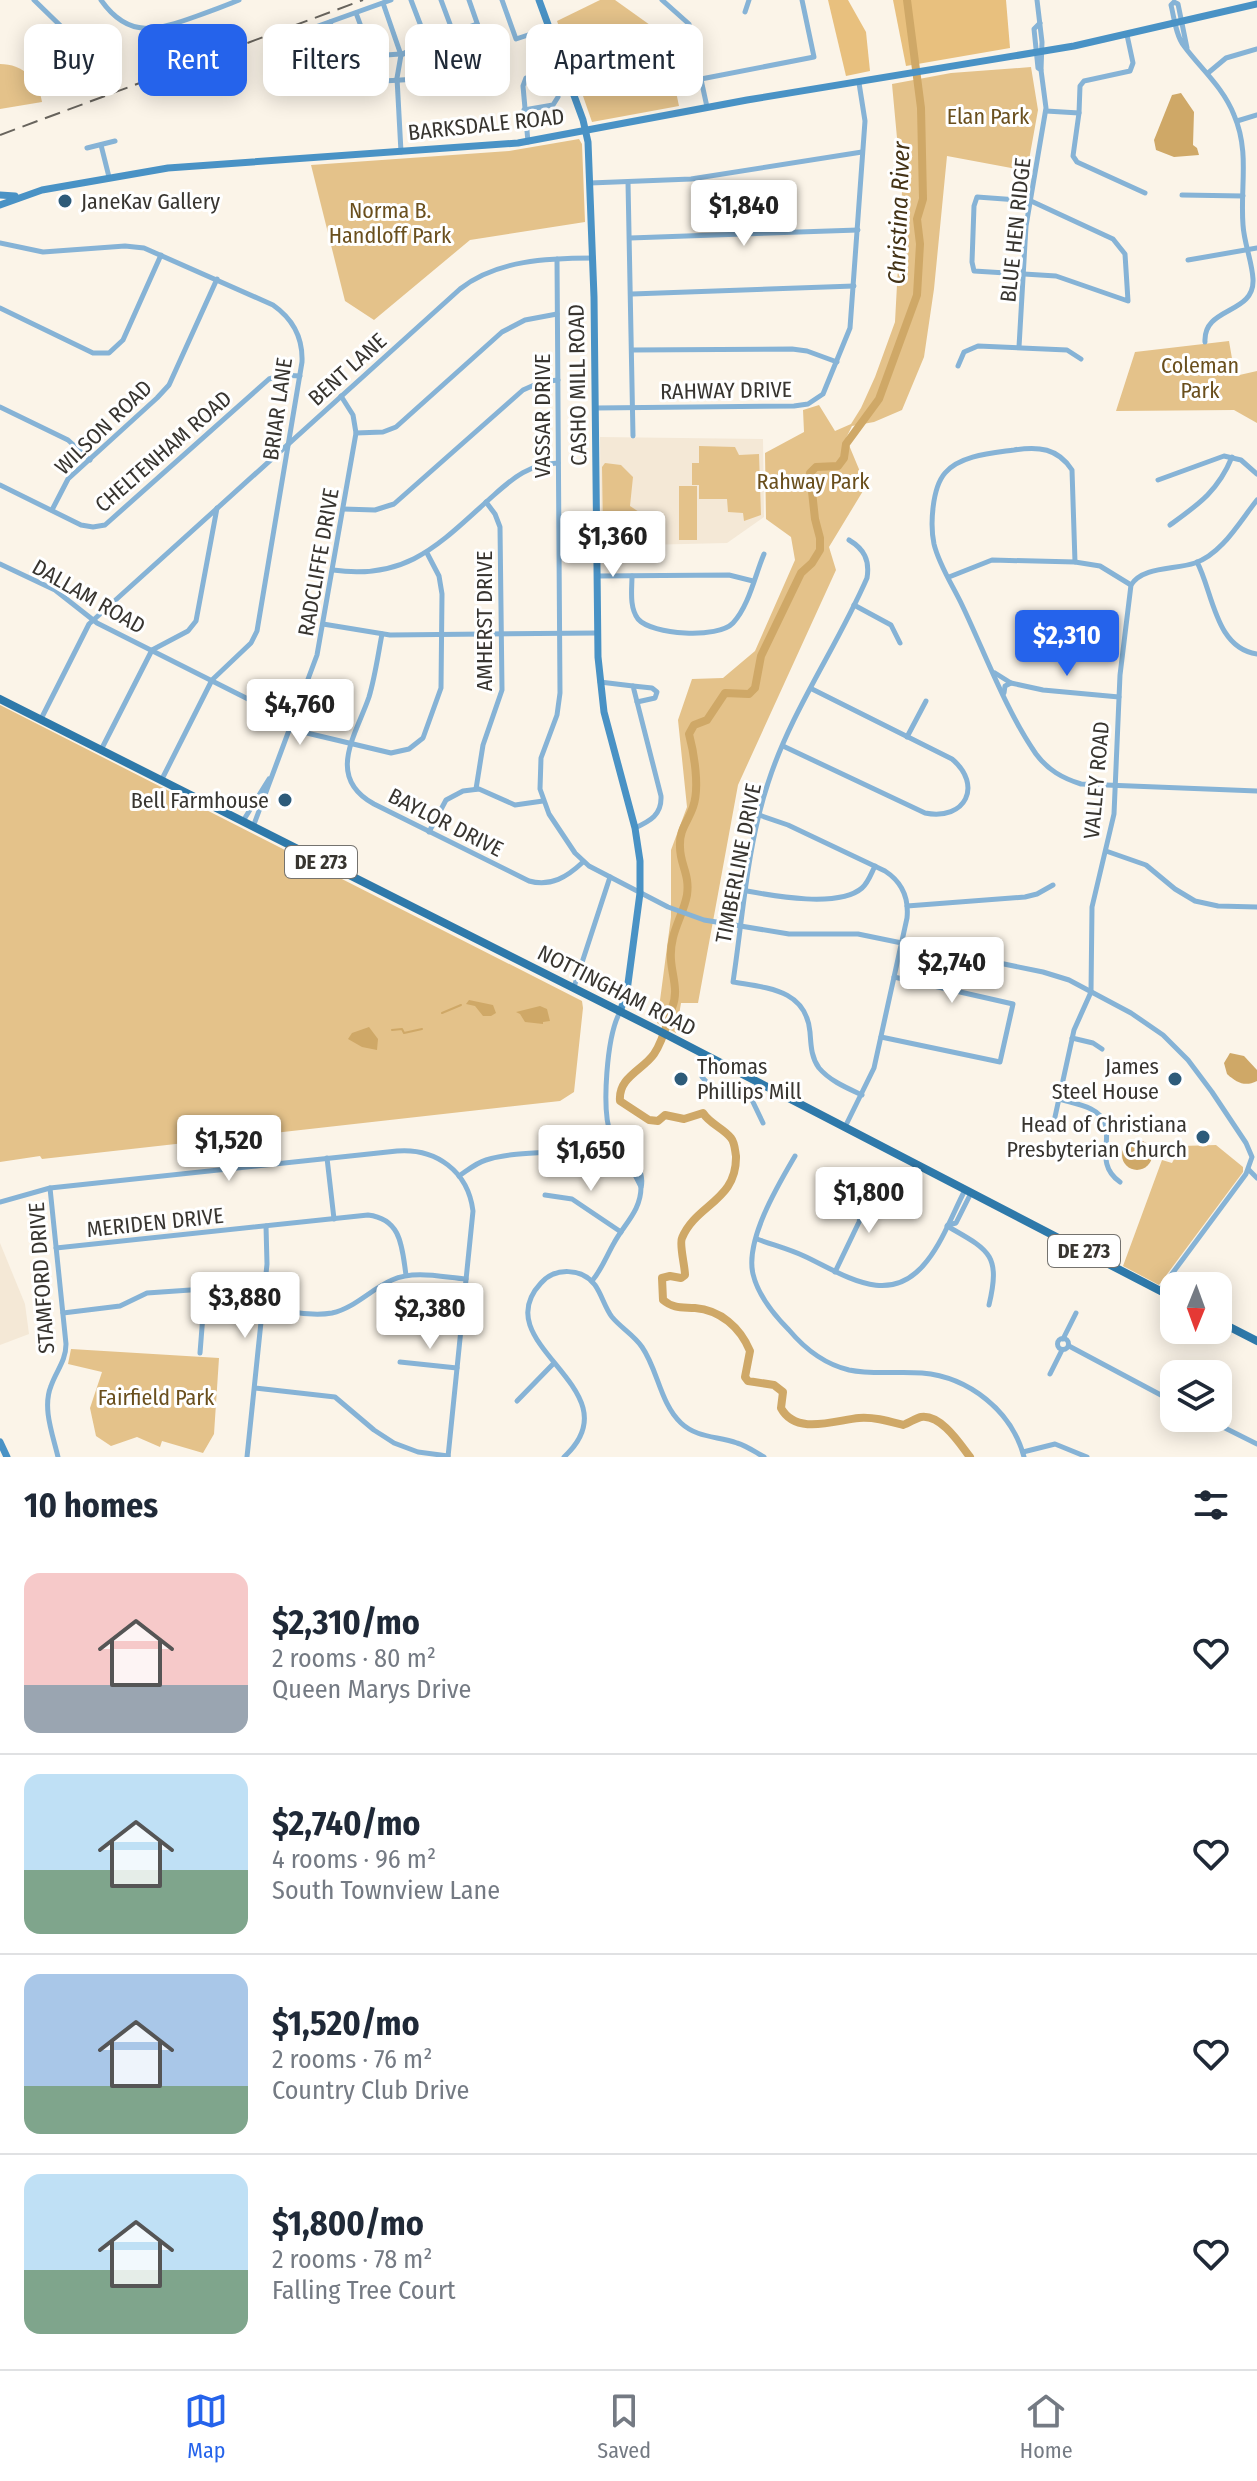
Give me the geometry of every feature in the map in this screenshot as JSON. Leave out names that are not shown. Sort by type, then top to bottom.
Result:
[{"type":"main road","name":"DE 273","points":[[0,699],[40,720]]},
{"type":"main road","name":"NOTTINGHAM ROAD","points":[[40,720],[669,1036],[1160,1290]]},
{"type":"main road","points":[[1232,1328],[1257,1341]]},
{"type":"street","points":[[34,0],[59,24]]},
{"type":"street","points":[[101,0],[115,17],[148,29],[165,28],[239,0]]},
{"type":"street","points":[[391,0],[307,30],[305,34],[320,71],[332,84],[405,81]]},
{"type":"street","points":[[411,0],[420,24]]},
{"type":"street","points":[[441,0],[450,24]]},
{"type":"street","points":[[469,0],[477,24]]},
{"type":"street","points":[[502,0],[516,39],[526,36]]},
{"type":"street","name":"CASHO MILL ROAD","points":[[539,0],[548,24]]},
{"type":"street","points":[[662,0],[689,24]]},
{"type":"street","points":[[745,12],[749,0]]},
{"type":"street","points":[[703,79],[814,57],[802,0]]},
{"type":"street","points":[[1037,0],[1040,23],[1034,29],[1039,52]]},
{"type":"street","points":[[1174,1],[1171,5],[1179,22],[1183,46],[1227,99],[1237,121],[1244,154],[1243,224],[1253,279],[1252,290],[1242,304],[1211,322],[1205,342]]},
{"type":"street","points":[[383,3],[401,55],[397,82],[401,152]]},
{"type":"street","name":"BARKSDALE ROAD","points":[[0,205],[29,193],[190,165],[528,142],[707,107],[1039,52],[1257,4]]},
{"type":"street","points":[[356,13],[360,24]]},
{"type":"street","points":[[1127,35],[1132,69],[1081,83],[1073,152],[1075,159],[1145,193]]},
{"type":"street","points":[[1208,73],[1226,58],[1257,49]]},
{"type":"street","name":"BLUE HEN RIDGE","points":[[1019,347],[1031,201],[1046,111],[1041,70],[1038,68],[1039,52]]},
{"type":"street","points":[[401,55],[405,53]]},
{"type":"street","points":[[389,55],[405,55]]},
{"type":"street","points":[[526,78],[523,86],[528,142]]},
{"type":"street","name":"RAHWAY DRIVE","points":[[596,408],[802,405],[823,394],[850,328],[863,152],[864,114],[859,83]]},
{"type":"street","points":[[703,88],[707,107]]},
{"type":"street","name":"CASHO MILL ROAD","points":[[574,96],[586,130],[590,183],[600,682],[604,712],[635,828],[640,861],[640,893],[627,995],[620,1012]]},
{"type":"street","points":[[524,110],[553,105],[558,97]]},
{"type":"street","points":[[1046,111],[1079,113]]},
{"type":"street","points":[[1237,121],[1257,115]]},
{"type":"street","points":[[87,148],[115,141]]},
{"type":"street","points":[[101,145],[109,177]]},
{"type":"street","points":[[590,183],[691,179],[863,152]]},
{"type":"street","points":[[628,182],[633,436]]},
{"type":"street","points":[[0,195],[9,197],[29,193]]},
{"type":"street","points":[[1182,195],[1243,196]]},
{"type":"street","points":[[977,197],[1031,201],[1118,242],[1125,254],[1128,301],[1061,277],[974,271],[974,206],[977,197]]},
{"type":"street","points":[[630,238],[858,230]]},
{"type":"street","name":"BRIAR LANE","points":[[0,243],[43,252],[132,246],[161,255],[273,305],[285,314],[302,346],[300,376],[257,631],[251,643],[212,680],[161,781]]},
{"type":"street","points":[[1188,260],[1257,248]]},
{"type":"street","points":[[0,308],[86,350],[98,354],[109,353],[123,340],[161,255]]},
{"type":"street","name":"BENT LANE","points":[[40,720],[93,620],[474,279],[500,268],[557,259],[593,258]]},
{"type":"street","name":"VASSAR DRIVE","points":[[557,259],[560,701],[539,768],[543,801],[549,814],[583,862],[686,915],[741,927],[797,934],[858,934],[1050,973],[1149,1024],[1188,1060],[1249,1148],[1252,1160],[1249,1170]]},
{"type":"street","name":"WILSON ROAD","points":[[52,510],[64,484],[169,385],[217,279]]},
{"type":"street","points":[[632,294],[854,286]]},
{"type":"street","points":[[341,396],[353,415],[356,433],[383,432],[396,427],[502,332],[525,320],[557,314]]},
{"type":"street","points":[[958,366],[964,352],[978,346],[1067,350],[1081,359]]},
{"type":"street","points":[[632,350],[799,350],[838,362]]},
{"type":"street","name":"CHELTENHAM ROAD","points":[[0,485],[81,525],[105,525],[269,379],[282,375],[300,376]]},
{"type":"street","points":[[343,509],[367,511],[394,504],[523,390],[541,382],[558,380]]},
{"type":"street","points":[[0,407],[68,440],[90,460]]},
{"type":"street","name":"RADCLIFFE DRIVE","points":[[252,827],[315,662],[356,433]]},
{"type":"street","points":[[1075,562],[1072,470],[1066,459],[1055,452],[1036,447],[1017,449],[980,455],[960,462],[945,472],[938,487],[933,530],[940,561],[1004,694],[1037,754],[1055,773],[1081,784],[1257,791]]},
{"type":"street","points":[[1158,480],[1216,457],[1241,460],[1257,474]]},
{"type":"street","points":[[1170,525],[1218,486],[1232,457]]},
{"type":"street","points":[[333,570],[357,573],[386,570],[410,562],[427,553],[527,469],[558,463]]},
{"type":"street","points":[[949,577],[992,560],[1075,562],[1100,566],[1131,585],[1143,574],[1208,557],[1225,541],[1257,500]]},
{"type":"street","name":"AMHERST DRIVE","points":[[476,789],[483,745],[501,696],[500,527],[486,502]]},
{"type":"street","points":[[101,750],[152,650],[188,631],[196,621],[217,508]]},
{"type":"street","name":"TIMBERLINE DRIVE","points":[[849,540],[862,550],[868,565],[867,578],[768,781],[759,815],[733,982],[773,989],[797,1001],[807,1017],[811,1048],[818,1065],[829,1077],[862,1095]]},
{"type":"street","name":"DALLAM ROAD","points":[[0,564],[55,590],[93,620],[248,699],[290,729],[391,753],[409,749],[419,742],[428,728],[441,688],[442,587],[427,553]]},
{"type":"street","points":[[632,576],[633,607],[644,624],[705,634],[723,631],[733,623],[764,554]]},
{"type":"street","points":[[1197,562],[1207,580],[1218,620],[1244,652],[1257,654]]},
{"type":"street","points":[[597,576],[729,575],[753,581]]},
{"type":"street","name":"VALLEY ROAD","points":[[1091,992],[1092,907],[1114,814],[1119,697],[1131,585]]},
{"type":"street","points":[[854,605],[891,625],[900,643]]},
{"type":"street","points":[[323,624],[382,634],[597,633]]},
{"type":"street","name":"BAYLOR DRIVE","points":[[382,634],[371,688],[351,744],[347,769],[357,791],[374,804],[429,832],[536,882],[560,879],[583,862]]},
{"type":"street","points":[[993,672],[1011,683],[1043,690],[1119,697]]},
{"type":"street","points":[[600,682],[652,688],[657,692],[655,698],[637,702]]},
{"type":"street","points":[[1004,694],[1005,686],[1011,683]]},
{"type":"street","points":[[633,686],[662,801],[656,816],[635,828]]},
{"type":"street","points":[[783,746],[925,813],[940,816],[962,805],[968,787],[967,776],[960,765],[812,689]]},
{"type":"street","points":[[907,737],[926,701]]},
{"type":"street","name":"RADCLIFFE DRIVE","points":[[243,823],[270,778]]},
{"type":"street","points":[[429,832],[449,797],[463,791],[476,789],[515,805],[543,801]]},
{"type":"street","points":[[759,815],[788,825],[875,866],[897,881],[905,894],[907,906],[901,943],[873,1073],[845,1127]]},
{"type":"street","points":[[1106,851],[1146,865],[1195,901],[1218,906],[1257,907]]},
{"type":"street","points":[[747,891],[791,898],[847,896],[865,886],[875,866]]},
{"type":"street","points":[[574,988],[610,877]]},
{"type":"street","points":[[907,906],[1025,897],[1053,885]]},
{"type":"street","points":[[881,1037],[1000,1062],[1013,1004],[894,977]]},
{"type":"street","points":[[1053,1126],[1072,1038],[1091,992]]},
{"type":"street","points":[[592,1281],[637,1209],[643,1181],[637,1167],[611,1135],[606,1117],[610,1040],[620,1012]]},
{"type":"street","points":[[1072,1038],[1093,1043],[1102,1049]]},
{"type":"street","points":[[702,1077],[710,1087],[751,1098]]},
{"type":"street","points":[[751,1098],[759,1082]]},
{"type":"street","points":[[751,1098],[763,1123]]},
{"type":"street","points":[[1059,1099],[1089,1108],[1102,1119],[1107,1133],[1106,1168],[1120,1182]]},
{"type":"street","points":[[459,1176],[492,1158],[583,1148],[611,1135]]},
{"type":"street","points":[[0,1202],[50,1188],[397,1151],[418,1151],[442,1160],[459,1176],[468,1192],[473,1211],[448,1457],[418,1452],[394,1443],[335,1397],[255,1388]]},
{"type":"street","points":[[795,1156],[770,1202],[752,1254],[752,1267],[757,1287],[773,1312],[807,1349],[826,1362],[848,1370],[922,1373],[947,1378],[969,1387],[988,1401],[1004,1417],[1024,1454],[1055,1444],[1087,1457]]},
{"type":"street","points":[[327,1158],[334,1219]]},
{"type":"street","points":[[1173,1272],[1249,1170],[1257,1178]]},
{"type":"street","points":[[835,1272],[859,1222],[869,1186]]},
{"type":"street","name":"STAMFORD DRIVE","points":[[50,1188],[65,1356],[48,1399],[58,1457]]},
{"type":"street","points":[[757,1239],[869,1285],[883,1286],[904,1280],[927,1262],[947,1226],[956,1223],[968,1191]]},
{"type":"street","points":[[545,1195],[572,1199],[621,1232]]},
{"type":"street","name":"MERIDEN DRIVE","points":[[56,1248],[368,1215],[389,1222],[400,1238],[406,1275]]},
{"type":"street","points":[[247,1457],[268,1256],[266,1226]]},
{"type":"street","points":[[947,1226],[980,1246],[992,1261],[995,1276],[989,1305]]},
{"type":"street","points":[[564,1457],[579,1438],[584,1412],[577,1391],[539,1345],[532,1329],[530,1311],[535,1291],[546,1278],[562,1272],[579,1274],[592,1281],[614,1319],[642,1347],[669,1406],[682,1424],[698,1434],[741,1444],[764,1457]]},
{"type":"street","points":[[263,1308],[332,1313],[346,1308],[391,1280],[406,1275],[466,1279]]},
{"type":"street","points":[[63,1313],[120,1306],[147,1293],[205,1289],[200,1353]]},
{"type":"street","points":[[1062,1350],[1058,1343],[1076,1313]]},
{"type":"street","points":[[1063,1339],[1068,1341],[1069,1346],[1160,1395]]},
{"type":"street","points":[[1050,1374],[1062,1350],[1069,1346]]},
{"type":"street","points":[[400,1362],[457,1368]]},
{"type":"street","points":[[517,1401],[554,1363]]},
{"type":"street","points":[[1232,1432],[1257,1444]]},
{"type":"street","points":[[0,1442],[3,1456]]},
{"type":"shaded area","points":[[828,0],[848,0],[866,32],[870,71],[846,76]]},
{"type":"shaded area","points":[[893,0],[1006,0],[1010,48],[906,66]]},
{"type":"shaded area","points":[[1181,93],[1194,112],[1193,145],[1199,155],[1174,157],[1156,150],[1154,140],[1172,95]]},
{"type":"shaded area","points":[[600,437],[763,439],[764,517],[727,543],[601,546]]},
{"type":"shaded area","points":[[469,1000],[493,1005],[496,1013],[483,1016],[475,1006],[466,1004]]},
{"type":"shaded area","points":[[540,1006],[547,1009],[550,1021],[543,1024],[525,1022],[516,1012]]},
{"type":"shaded area","points":[[369,1027],[378,1039],[377,1050],[362,1047],[348,1039],[352,1033]]},
{"type":"shaded area","points":[[1230,1053],[1244,1056],[1257,1070],[1257,1081],[1241,1083],[1227,1074],[1224,1063]]},
{"type":"shaded area","points":[[1137,1140],[1148,1144],[1152,1155],[1148,1166],[1137,1170],[1126,1166],[1122,1155],[1126,1144]]},
{"type":"shaded area","points":[[0,1243],[25,1304],[29,1334],[0,1345]]},
{"type":"green space","points":[[600,0],[615,0],[649,24],[558,24],[557,21]]},
{"type":"green space","points":[[0,64],[24,71],[24,96],[40,96],[42,102],[0,109]]},
{"type":"green space","name":"Rahway Park","points":[[1031,67],[1038,110],[1027,171],[947,156],[924,357],[902,410],[874,422],[852,426],[846,438],[866,486],[829,547],[836,570],[738,785],[698,1003],[681,1003],[676,1033],[657,1023],[671,917],[671,850],[687,807],[678,720],[692,679],[723,678],[755,651],[795,560],[791,537],[766,519],[765,453],[804,432],[803,410],[819,405],[835,431],[851,424],[875,377],[895,322],[902,192],[892,84],[951,73]]},
{"type":"green space","points":[[583,96],[677,96],[679,106],[592,122]]},
{"type":"green space","name":"Norma B. Handloff Park","points":[[579,139],[582,144],[585,222],[470,240],[374,320],[345,301],[311,165],[509,151]]},
{"type":"green space","name":"Coleman Park","points":[[1229,341],[1235,376],[1257,371],[1257,423],[1234,410],[1116,411],[1135,352]]},
{"type":"green space","points":[[699,446],[735,447],[739,455],[759,454],[761,515],[744,521],[743,513],[728,512],[727,499],[699,499],[699,485],[692,485],[692,463],[699,463]]},
{"type":"green space","points":[[605,463],[621,465],[633,477],[630,506],[645,516],[642,526],[603,532],[602,467]]},
{"type":"green space","points":[[679,486],[697,486],[697,540],[679,540]]},
{"type":"green space","points":[[0,705],[582,1001],[574,1092],[560,1101],[0,1162]]},
{"type":"green space","points":[[1216,1145],[1243,1167],[1243,1172],[1169,1272],[1160,1272],[1159,1285],[1123,1266],[1162,1160],[1172,1163],[1181,1146]]},
{"type":"green space","name":"Fairfield Park","points":[[71,1349],[219,1358],[214,1434],[203,1453],[162,1441],[160,1447],[137,1437],[111,1446],[96,1436],[90,1408],[102,1372],[68,1364]]},
{"type":"waterway","name":"Christina River","points":[[907,0],[921,108],[923,199],[917,219],[920,244],[917,295],[879,399],[846,444],[844,458],[838,466],[816,467],[810,473],[820,550],[801,573],[761,656],[755,688],[749,694],[725,693],[707,720],[694,725],[689,734],[696,790],[680,841],[688,888],[671,950],[674,1002],[657,1049],[627,1080],[620,1093],[620,1101],[649,1120],[658,1121],[665,1115],[684,1119],[703,1113],[728,1135],[735,1147],[735,1171],[730,1183],[688,1227],[681,1241],[685,1275],[681,1278],[662,1278],[663,1300],[675,1306],[704,1309],[728,1321],[741,1334],[750,1351],[745,1377],[748,1381],[774,1385],[783,1392],[781,1408],[796,1422],[817,1424],[865,1418],[903,1425],[928,1417],[943,1425],[970,1457]]},
{"type":"waterway","points":[[442,1013],[461,1005]]},
{"type":"waterway","points":[[392,1030],[402,1029],[404,1033],[422,1029]]},
{"type":"railway","points":[[0,135],[363,0]]},
{"type":"place","name":"JaneKav Gallery","points":[[65,201]]},
{"type":"place","name":"Bell Farmhouse","points":[[285,800]]},
{"type":"place","name":"Thomas Phillips Mill","points":[[681,1079]]},
{"type":"place","name":"James Steel House","points":[[1175,1079]]},
{"type":"place","name":"Head of Christiana Presbyterian Church","points":[[1203,1137]]},
{"type":"park label","name":"Elan Park","points":[[988,116]]}]
